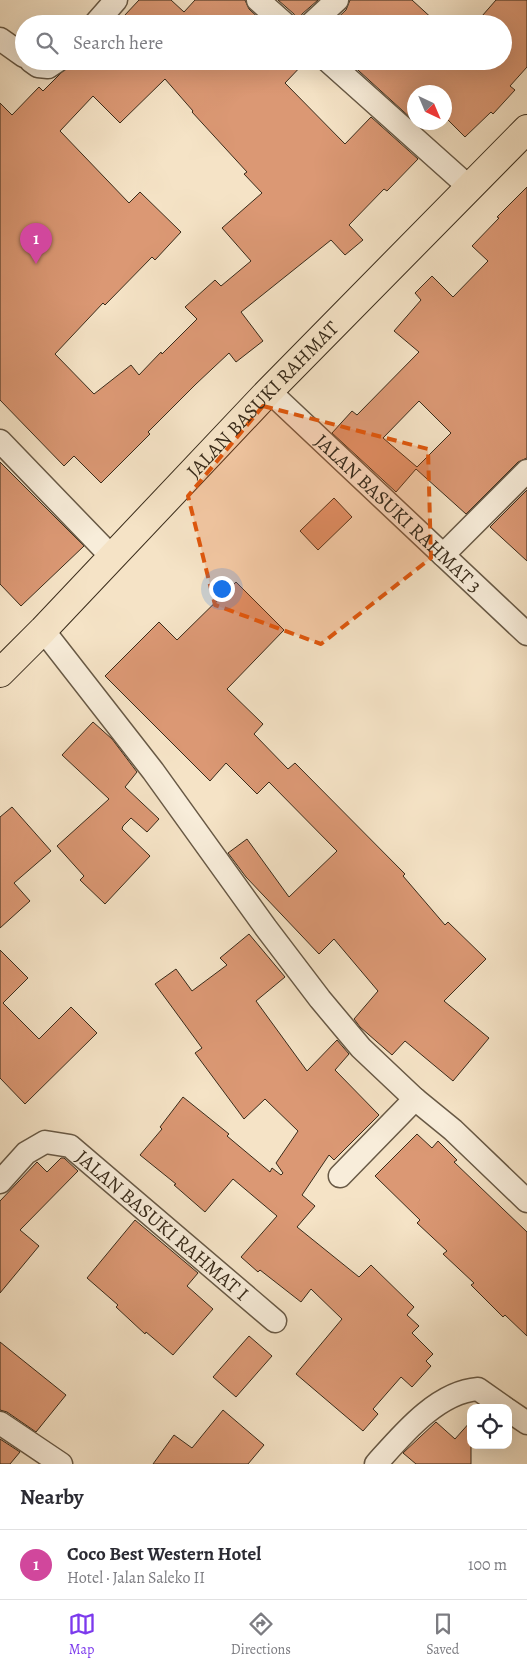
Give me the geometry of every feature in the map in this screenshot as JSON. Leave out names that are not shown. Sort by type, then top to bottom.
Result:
[{"type":"highway","name":"JALAN BASUKI RAHMAT","points":[[0,672],[43,630],[269,391],[527,129]]},
{"type":"street","points":[[103,15],[116,0]]},
{"type":"street","points":[[258,0],[275,15]]},
{"type":"street","points":[[321,15],[337,0]]},
{"type":"street","points":[[0,39],[15,50]]},
{"type":"street","points":[[338,70],[469,187]]},
{"type":"street","name":"JALAN BASUKI RAHMAT 3","points":[[269,391],[527,634]]},
{"type":"street","points":[[0,441],[112,557]]},
{"type":"street","points":[[443,555],[527,471]]},
{"type":"street","points":[[43,630],[153,770],[266,928],[320,999],[361,1048],[527,1201]]},
{"type":"street","points":[[340,1176],[415,1099]]},
{"type":"street","name":"JALAN BASUKI RAHMAT I","points":[[0,1182],[26,1153],[45,1142],[70,1146],[275,1321]]},
{"type":"street","points":[[376,1464],[401,1435],[438,1403],[466,1390],[478,1389],[500,1404]]},
{"type":"street","points":[[512,1412],[527,1423]]},
{"type":"street","points":[[0,1423],[61,1464]]},
{"type":"highlighted area","points":[[263,406],[428,449],[431,558],[321,644],[215,605],[188,496]]},
{"type":"building","points":[[139,0],[171,0],[184,12],[195,0],[245,0],[249,9],[255,15],[125,15]]},
{"type":"building","points":[[278,0],[318,0],[302,15],[294,14]]},
{"type":"building","points":[[350,0],[412,0],[428,15],[341,15],[346,10]]},
{"type":"building","points":[[496,0],[527,0],[527,67],[510,86],[515,90],[493,114],[491,112],[465,137],[452,124],[452,85],[407,85],[407,115],[358,70],[512,70],[512,15],[483,15]]},
{"type":"building","points":[[64,70],[297,70],[285,83],[345,144],[371,117],[418,159],[387,191],[384,189],[349,225],[363,240],[345,255],[331,240],[241,312],[263,341],[236,362],[229,353],[148,432],[150,434],[101,483],[74,456],[64,466],[0,400],[0,103],[12,115],[39,87],[43,91]],"holes":[[[165,79],[192,112],[247,172],[244,174],[262,193],[222,228],[251,261],[221,286],[215,280],[185,307],[197,319],[139,375],[131,365],[94,394],[55,354],[103,303],[105,305],[152,257],[155,260],[181,232],[140,192],[129,203],[60,131],[93,96],[120,123]]]},
{"type":"building","points":[[527,187],[527,458],[518,462],[466,514],[416,469],[396,492],[332,433],[352,411],[357,415],[419,352],[394,331],[421,300],[415,293],[432,276],[453,297],[488,261],[472,246],[499,218],[497,217]],"holes":[[[419,401],[451,433],[417,467],[383,438]]]},
{"type":"building","points":[[0,462],[84,546],[21,606],[0,584]]},
{"type":"building","points":[[527,490],[527,561],[490,527]]},
{"type":"building","points":[[334,498],[352,517],[318,550],[300,531]]},
{"type":"building","points":[[236,582],[284,630],[227,689],[263,724],[254,734],[288,769],[295,763],[405,874],[403,876],[445,925],[448,922],[486,959],[444,1001],[489,1038],[453,1081],[405,1041],[392,1055],[360,1027],[354,1019],[378,991],[334,939],[319,954],[246,877],[228,853],[247,839],[289,897],[337,851],[269,782],[257,794],[226,763],[210,781],[105,676],[159,622],[177,640]]},
{"type":"building","points":[[93,722],[112,739],[137,772],[125,787],[159,819],[147,832],[131,818],[123,826],[122,829],[150,856],[105,904],[80,880],[84,876],[57,846],[109,799],[62,755]]},
{"type":"building","points":[[12,807],[51,851],[14,883],[30,901],[0,928],[0,817]]},
{"type":"building","points":[[249,934],[285,977],[256,1001],[307,1071],[337,1040],[349,1054],[335,1070],[379,1115],[334,1160],[329,1155],[302,1195],[315,1206],[297,1227],[359,1277],[371,1265],[414,1307],[407,1315],[419,1326],[412,1333],[433,1354],[426,1361],[431,1366],[412,1387],[401,1377],[373,1409],[378,1414],[363,1431],[296,1374],[342,1319],[311,1289],[301,1302],[260,1270],[258,1272],[241,1257],[277,1216],[233,1179],[205,1212],[174,1185],[176,1184],[140,1155],[162,1129],[160,1127],[183,1097],[229,1134],[227,1136],[270,1172],[272,1168],[281,1175],[283,1173],[276,1163],[298,1131],[265,1099],[244,1119],[195,1053],[202,1048],[155,984],[176,969],[192,991],[227,965],[220,958]]},
{"type":"building","points":[[0,950],[28,978],[3,1003],[39,1039],[71,1007],[97,1033],[25,1104],[0,1078]]},
{"type":"building","points":[[417,1134],[432,1148],[438,1141],[457,1160],[454,1162],[527,1232],[527,1336],[505,1315],[503,1317],[471,1285],[474,1283],[443,1254],[447,1251],[417,1223],[420,1220],[375,1176]]},
{"type":"building","points":[[61,1158],[64,1158],[78,1171],[20,1230],[39,1246],[0,1293],[0,1201],[37,1162],[47,1172]]},
{"type":"building","points":[[135,1220],[198,1273],[187,1286],[213,1309],[173,1355],[146,1332],[145,1334],[116,1307],[118,1305],[87,1278]]},
{"type":"building","points":[[249,1336],[272,1356],[236,1397],[213,1377]]},
{"type":"building","points":[[0,1342],[66,1395],[36,1432],[7,1412],[0,1410]]},
{"type":"building","points":[[223,1410],[264,1445],[248,1464],[153,1464],[174,1435],[192,1448]]},
{"type":"building","points":[[436,1422],[455,1439],[467,1426],[467,1449],[471,1449],[471,1464],[416,1464],[403,1453]]},
{"type":"building","points":[[0,1439],[20,1452],[10,1464],[0,1464]]},
{"type":"place","name":"Coco Best Western Hotel","points":[[36,264]]}]
